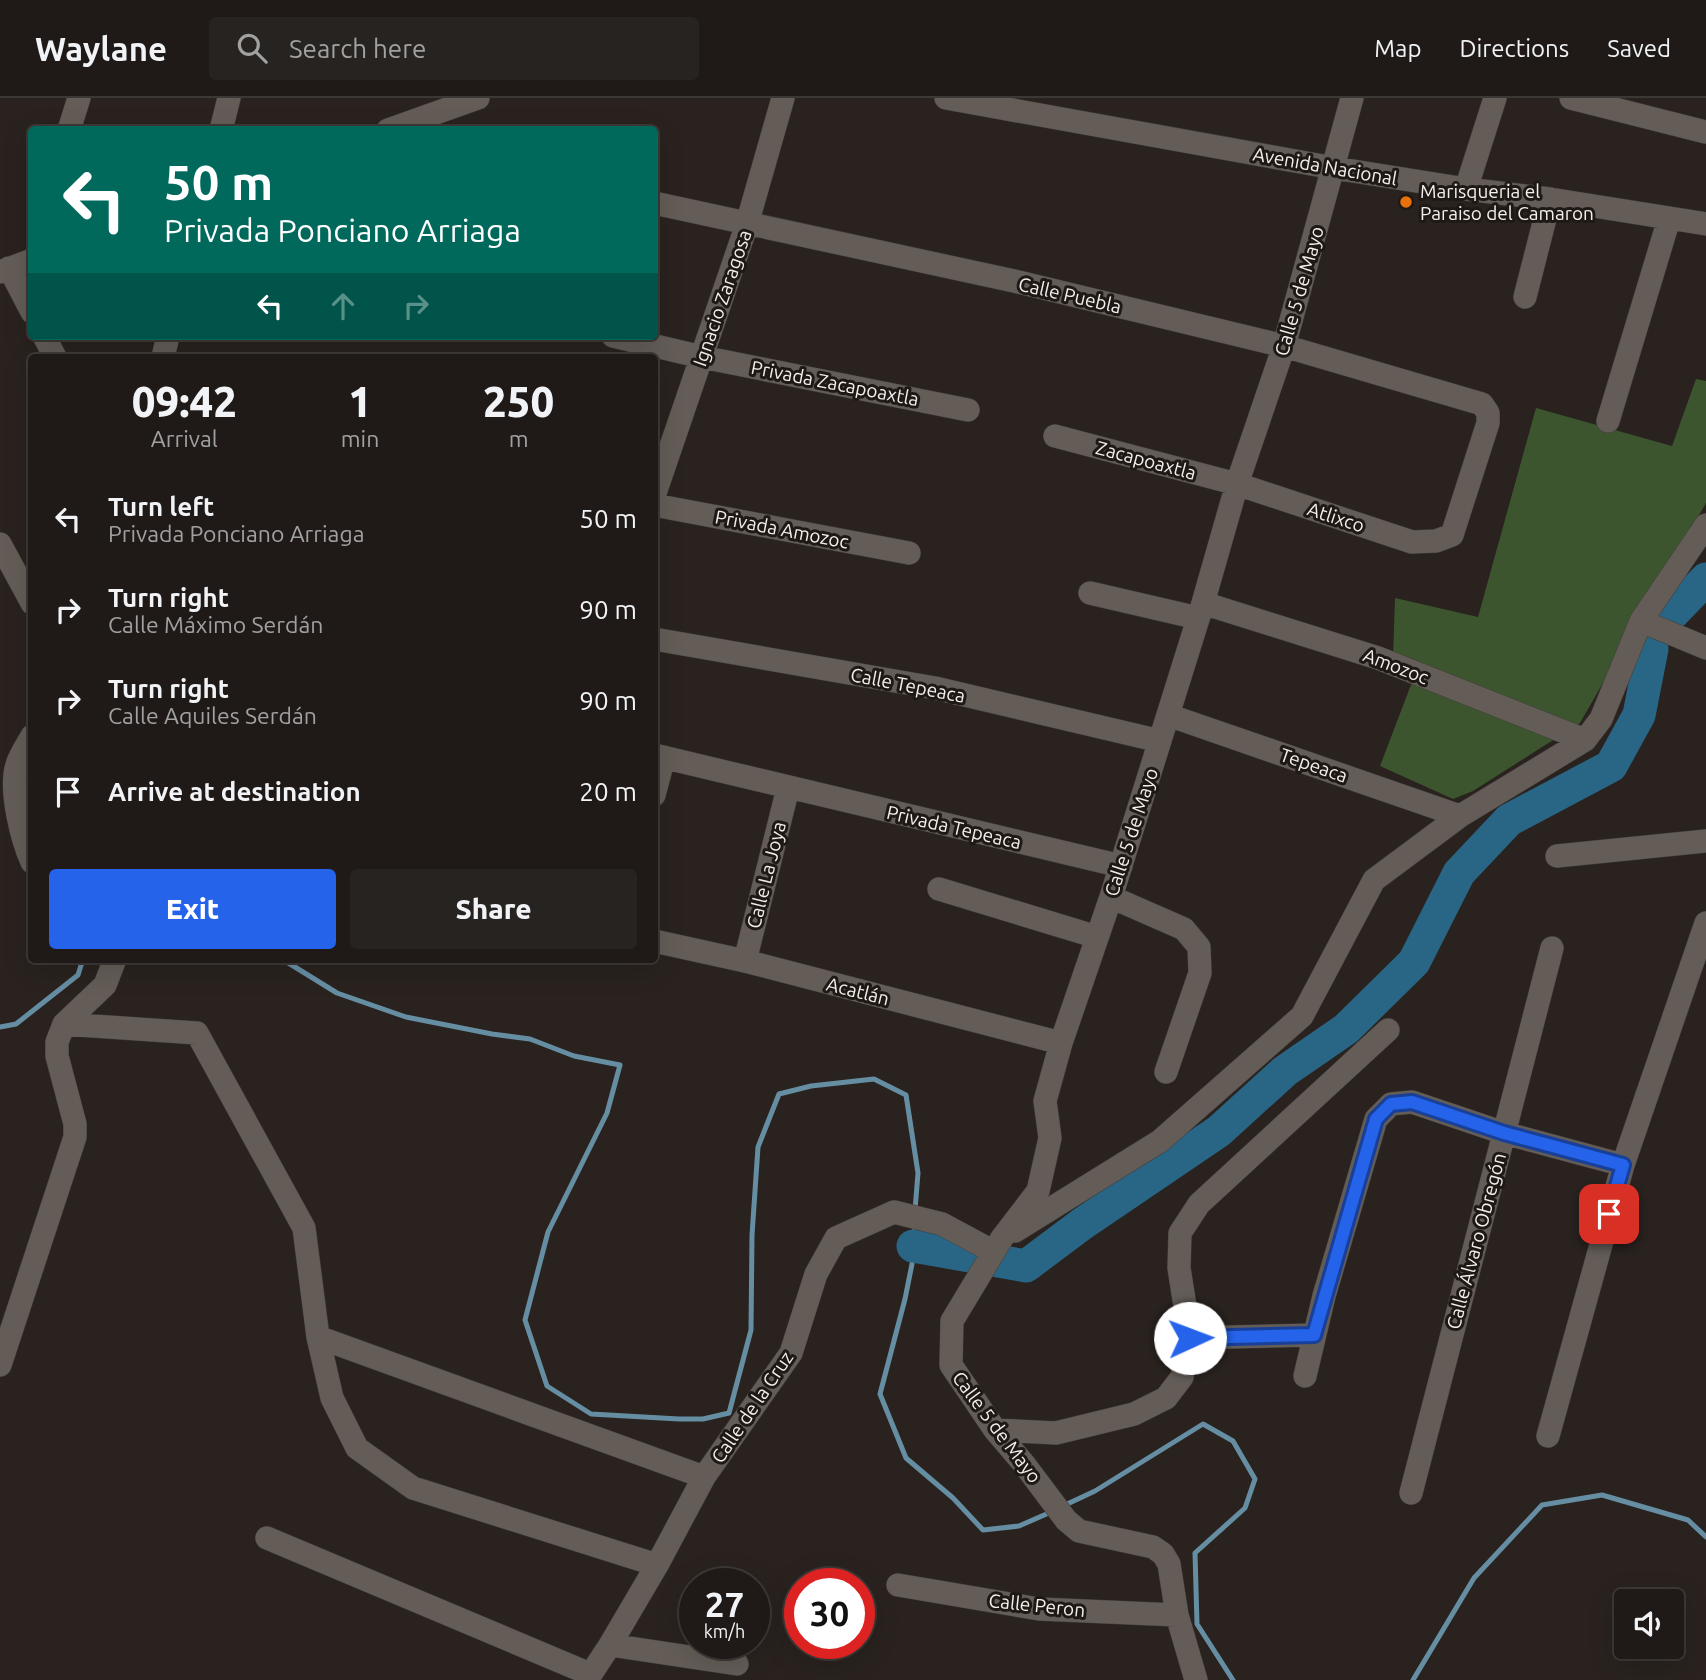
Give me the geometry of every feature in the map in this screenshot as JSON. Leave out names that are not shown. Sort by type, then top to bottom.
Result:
[{"type":"street","points":[[70,126],[79,98]]},
{"type":"street","points":[[221,126],[229,98]]},
{"type":"street","points":[[399,126],[478,98]]},
{"type":"street","name":"Ignacio Zaragosa","points":[[658,484],[747,224],[783,98]]},
{"type":"street","name":"Avenida Nacional","points":[[946,98],[1334,168],[1706,225]]},
{"type":"street","name":"Calle 5 de Mayo","points":[[1177,1615],[1169,1564],[1163,1554],[1153,1547],[1079,1531],[1066,1520],[995,1430],[951,1365],[952,1321],[994,1253],[1038,1191],[1050,1139],[1045,1101],[1061,1043],[1121,866],[1201,611],[1237,484],[1284,346],[1352,98]]},
{"type":"street","points":[[1466,189],[1494,98]]},
{"type":"street","points":[[1571,98],[1706,132]]},
{"type":"street","points":[[1525,297],[1550,199]]},
{"type":"street","name":"Calle Puebla","points":[[658,204],[1014,281],[1284,346],[1482,404],[1488,412],[1488,424],[1452,536],[1436,541]]},
{"type":"street","points":[[1608,421],[1669,219]]},
{"type":"street","points":[[21,263],[28,294]]},
{"type":"street","name":"Privada Zacapoaxtla","points":[[630,340],[968,410]]},
{"type":"street","name":"Zacapoaxtla","points":[[1055,436],[1237,484]]},
{"type":"street","name":"Atlixco","points":[[1237,484],[1412,542],[1436,541]]},
{"type":"street","name":"Privada Amozoc","points":[[658,506],[909,553]]},
{"type":"street","points":[[994,1253],[1160,1141],[1302,1016],[1374,880],[1460,816],[1585,740],[1601,719],[1641,621],[1706,526]]},
{"type":"street","points":[[0,544],[28,596]]},
{"type":"street","name":"Amozoc","points":[[1090,593],[1201,611],[1378,658],[1585,740]]},
{"type":"street","points":[[1641,621],[1706,648]]},
{"type":"street","name":"Calle Tepeaca","points":[[658,640],[934,688],[1160,741]]},
{"type":"street","name":"Tepeaca","points":[[1168,715],[1460,816]]},
{"type":"street","points":[[28,744],[16,766],[14,788],[28,854]]},
{"type":"street","points":[[659,756],[788,788]]},
{"type":"street","name":"Privada Tepeaca","points":[[788,788],[1121,866]]},
{"type":"street","name":"Calle La Joya","points":[[745,961],[788,788]]},
{"type":"street","points":[[1556,856],[1706,841]]},
{"type":"street","points":[[939,889],[1097,937]]},
{"type":"street","points":[[1111,897],[1184,929],[1199,947],[1200,974],[1166,1072]]},
{"type":"street","points":[[1548,1436],[1623,1165],[1706,923]]},
{"type":"street","name":"Acatlán","points":[[658,942],[745,961],[1061,1043]]},
{"type":"street","name":"Calle Álvaro Obregón","points":[[1411,1493],[1552,948]]},
{"type":"street","points":[[0,1365],[75,1138],[75,1124],[57,1056],[57,1042],[64,1024],[106,985],[114,963]]},
{"type":"street","points":[[64,1024],[197,1033],[304,1228],[318,1337],[332,1398],[357,1448],[413,1488],[657,1565]]},
{"type":"street","points":[[995,1430],[1056,1433],[1134,1414],[1166,1398],[1182,1377],[1190,1338],[1179,1268],[1180,1233],[1186,1223],[1199,1204],[1388,1030]]},
{"type":"street","points":[[1305,1376],[1314,1335],[1376,1119],[1391,1104],[1412,1102],[1504,1133],[1623,1165]]},
{"type":"street","name":"Calle de la Cruz","points":[[588,1677],[657,1565],[704,1477],[791,1353],[816,1274],[836,1238],[894,1212],[942,1224],[994,1253]]},
{"type":"street","points":[[1190,1338],[1314,1335]]},
{"type":"street","points":[[318,1337],[704,1477]]},
{"type":"street","points":[[267,1538],[588,1677]]},
{"type":"street","name":"Calle Peron","points":[[898,1585],[1039,1609],[1177,1615]]},
{"type":"street","points":[[1177,1615],[1196,1680]]},
{"type":"street","points":[[610,1645],[737,1664]]},
{"type":"green space","points":[[1696,379],[1706,381],[1706,503],[1580,723],[1473,791],[1453,799],[1380,766],[1417,669],[1393,658],[1395,598],[1478,617],[1536,408],[1672,446]]},
{"type":"waterway","points":[[1673,613],[1706,579]]},
{"type":"waterway","points":[[913,1246],[1026,1266],[1082,1224],[1219,1131],[1285,1071],[1346,1029],[1414,962],[1459,873],[1509,820],[1611,766],[1639,715],[1652,649]]},
{"type":"waterway","points":[[28,777],[24,779],[28,792]]},
{"type":"waterway","points":[[0,1027],[16,1024],[78,975],[82,963]]},
{"type":"waterway","points":[[288,963],[337,993],[406,1017],[530,1039],[574,1056],[620,1065],[607,1113],[548,1232],[525,1320],[547,1386],[591,1414],[703,1419],[729,1413],[751,1330],[752,1235],[758,1147],[779,1094],[811,1086],[874,1079],[906,1095],[918,1173],[915,1210]]},
{"type":"waterway","points":[[915,1223],[912,1264],[905,1299],[880,1394],[906,1458],[953,1498],[983,1530],[1019,1526],[1051,1512]]},
{"type":"waterway","points":[[1063,1506],[1095,1491],[1203,1424],[1233,1441],[1255,1479],[1245,1508],[1195,1553],[1197,1624],[1233,1680]]},
{"type":"waterway","points":[[1413,1680],[1474,1578],[1542,1505],[1602,1495],[1688,1520],[1706,1537]]},
{"type":"place","name":"Marisqueria el Paraiso del Camaron","points":[[1406,202]]},
{"type":"route","points":[[1190,1338],[1314,1335],[1376,1119],[1391,1104],[1412,1102],[1504,1133],[1623,1165],[1609,1214]]}]
